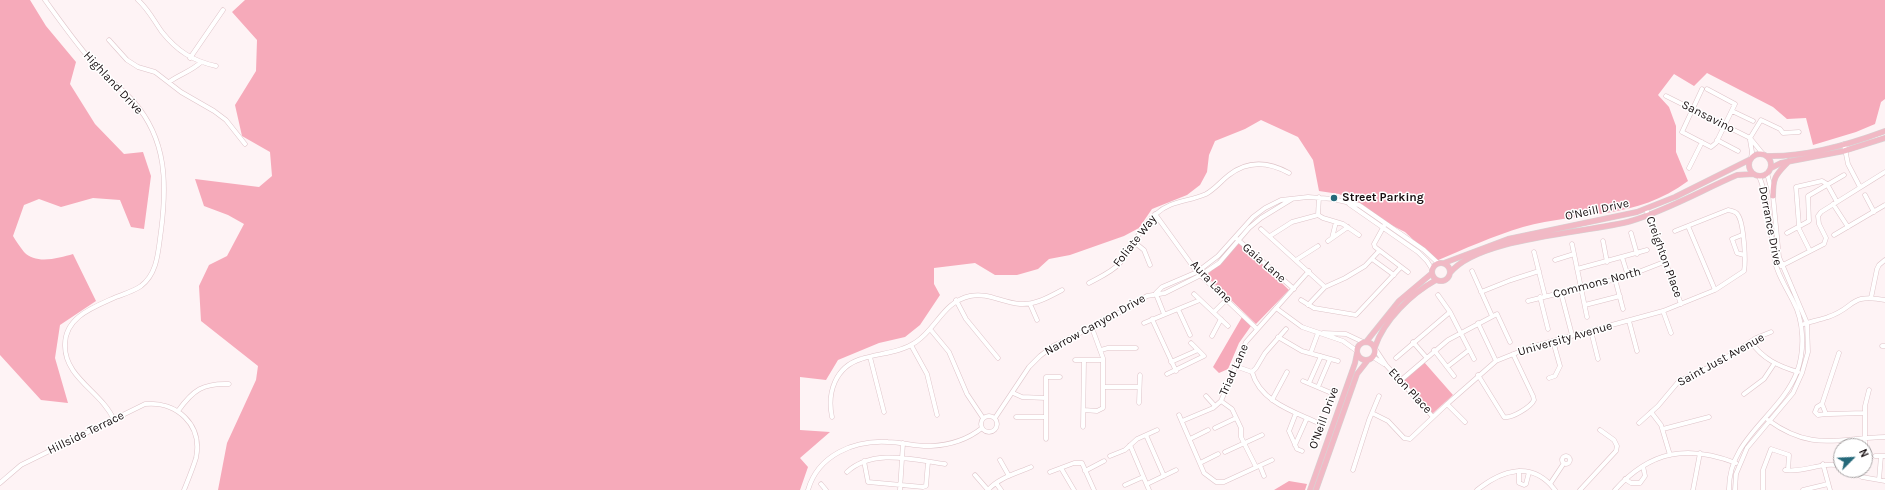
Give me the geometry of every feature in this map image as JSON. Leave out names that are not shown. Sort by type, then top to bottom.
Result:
[{"type":"main road","name":"O'Neill Drive","points":[[1310,490],[1355,363],[1358,346],[1364,342],[1399,301],[1441,263],[1508,239],[1619,217],[1646,209],[1750,159],[1756,154],[1789,155],[1844,144],[1885,131]]},
{"type":"main road","points":[[1759,176],[1768,173],[1771,168],[1789,161],[1844,151],[1885,138]]},
{"type":"main road","points":[[1765,155],[1770,162],[1771,168]]},
{"type":"main road","points":[[1750,159],[1749,168],[1753,174]]},
{"type":"main road","points":[[1773,196],[1774,179],[1778,170],[1789,161]]},
{"type":"main road","name":"O'Neill Drive","points":[[1316,490],[1357,374],[1370,359],[1384,328],[1402,307],[1436,280],[1445,281],[1455,267],[1466,260],[1488,251],[1520,241],[1608,226],[1648,215],[1737,175],[1753,174],[1759,176]]},
{"type":"main road","points":[[1441,263],[1449,267],[1450,273]]},
{"type":"main road","points":[[1432,272],[1436,280]]},
{"type":"main road","points":[[1364,342],[1371,343],[1375,349]]},
{"type":"main road","points":[[1357,352],[1362,359],[1370,359]]},
{"type":"street","name":"Highland Drive","points":[[45,0],[95,66],[122,90],[143,113],[155,137],[164,169],[164,206],[156,265],[151,276],[140,287],[94,306],[80,315],[69,329],[65,341],[66,355],[69,365],[76,375],[107,408],[114,420]]},
{"type":"street","points":[[138,0],[148,9],[162,32],[177,48],[190,58],[216,66]]},
{"type":"street","points":[[190,58],[223,10]]},
{"type":"street","points":[[109,40],[127,60],[138,67],[155,72],[181,92],[214,111],[226,120],[245,144]]},
{"type":"street","points":[[169,82],[182,72],[194,69],[201,62]]},
{"type":"street","points":[[1704,89],[1735,104],[1732,111],[1717,140],[1711,147],[1682,132],[1704,89]]},
{"type":"street","name":"Sansavino","points":[[1666,96],[1750,138]]},
{"type":"street","points":[[1732,111],[1753,121]]},
{"type":"street","points":[[1750,159],[1752,152],[1750,138],[1761,120],[1780,129],[1783,133],[1799,132]]},
{"type":"street","points":[[1750,138],[1765,155]]},
{"type":"street","points":[[1717,140],[1738,151]]},
{"type":"street","points":[[1689,168],[1702,142]]},
{"type":"street","points":[[1844,144],[1844,151],[1848,164],[1860,187]]},
{"type":"street","name":"Foliate Way","points":[[1089,282],[1105,275],[1120,263],[1147,222],[1166,206],[1209,192],[1242,166],[1253,163],[1267,164],[1289,173]]},
{"type":"street","points":[[1780,267],[1824,244],[1826,238],[1819,224],[1818,216],[1820,212],[1885,172]]},
{"type":"street","name":"Dorrance Drive","points":[[1729,490],[1733,462],[1741,447],[1765,417],[1783,398],[1797,372],[1802,352],[1804,324],[1794,302],[1788,294],[1780,267],[1773,196],[1768,173]]},
{"type":"street","points":[[1787,232],[1809,221],[1808,196],[1844,175]]},
{"type":"street","name":"Dorrance Drive","points":[[1735,490],[1736,474],[1747,448],[1792,393],[1802,373],[1808,352],[1804,324],[1796,293],[1774,258],[1768,204],[1759,176]]},
{"type":"street","points":[[1810,251],[1798,226],[1796,187],[1822,181],[1827,184],[1848,227]]},
{"type":"street","points":[[1865,195],[1874,212]]},
{"type":"street","points":[[1318,215],[1319,197]]},
{"type":"street","name":"Narrow Canyon Drive","points":[[1156,294],[1162,287],[1198,272],[1261,218],[1292,199],[1319,197],[1349,204],[1424,250],[1441,263]]},
{"type":"street","points":[[1834,235],[1885,205]]},
{"type":"street","name":"Creighton Place","points":[[1646,209],[1664,262],[1681,304]]},
{"type":"street","points":[[1675,231],[1728,210],[1735,211],[1738,215],[1742,235],[1744,255],[1737,253],[1732,239],[1742,235]]},
{"type":"street","name":"Aura Lane","points":[[1155,214],[1198,272],[1256,328]]},
{"type":"street","points":[[1270,236],[1292,222],[1318,215],[1348,227],[1359,235]]},
{"type":"street","points":[[1332,238],[1336,222]]},
{"type":"street","points":[[1384,226],[1374,244],[1379,251],[1408,272]]},
{"type":"street","name":"Narrow Canyon Drive","points":[[1384,226],[1418,252],[1427,261],[1432,272]]},
{"type":"street","points":[[1688,226],[1715,290]]},
{"type":"street","points":[[1328,241],[1348,227]]},
{"type":"street","points":[[1262,229],[1325,287]]},
{"type":"street","points":[[1631,233],[1637,254]]},
{"type":"street","name":"Narrow Canyon Drive","points":[[808,490],[811,480],[823,463],[841,451],[868,442],[903,443],[930,447],[945,445],[972,436],[982,428],[986,431],[994,430],[997,426],[995,418],[1029,367],[1040,356],[1071,336],[1092,328],[1148,296],[1165,293],[1201,275],[1219,263],[1237,239]]},
{"type":"street","name":"Gaia Lane","points":[[1237,239],[1294,289]]},
{"type":"street","points":[[1603,241],[1607,262]]},
{"type":"street","points":[[1134,242],[1144,250],[1150,266]]},
{"type":"street","points":[[1572,244],[1587,317]]},
{"type":"street","points":[[1296,260],[1318,246]]},
{"type":"street","points":[[1577,269],[1637,254],[1647,250]]},
{"type":"street","points":[[1308,305],[1325,287],[1345,278],[1365,266],[1379,251]]},
{"type":"street","points":[[1534,252],[1548,329]]},
{"type":"street","points":[[1555,260],[1574,254]]},
{"type":"street","name":"University Avenue","points":[[1372,413],[1388,421],[1407,440],[1413,438],[1478,375],[1496,362],[1513,354],[1572,335],[1629,322],[1663,311],[1715,290],[1744,271],[1744,255]]},
{"type":"street","points":[[1622,257],[1628,276]]},
{"type":"street","points":[[1372,259],[1394,275]]},
{"type":"street","points":[[1871,298],[1877,269],[1885,260]]},
{"type":"street","name":"Commons North","points":[[1528,301],[1628,276],[1664,262]]},
{"type":"street","points":[[1301,300],[1308,305],[1325,311],[1356,315],[1401,267]]},
{"type":"street","name":"Triad Lane","points":[[1182,421],[1215,406],[1220,401],[1246,342],[1256,328],[1294,289],[1309,271]]},
{"type":"street","points":[[1472,271],[1492,316]]},
{"type":"street","points":[[1481,292],[1538,271]]},
{"type":"street","points":[[1615,279],[1623,309]]},
{"type":"street","points":[[832,418],[832,386],[838,375],[848,365],[860,359],[911,345],[930,329],[945,309],[956,300],[971,295],[989,295],[1018,304],[1030,304],[1062,290]]},
{"type":"street","points":[[1561,293],[1572,335]]},
{"type":"street","points":[[1156,294],[1164,314]]},
{"type":"street","points":[[1194,294],[1228,326]]},
{"type":"street","points":[[1438,294],[1450,312],[1474,358]]},
{"type":"street","points":[[1584,305],[1620,296]]},
{"type":"street","points":[[1804,324],[1828,317],[1856,300],[1866,297],[1885,300]]},
{"type":"street","points":[[1214,312],[1227,299]]},
{"type":"street","points":[[956,300],[966,319],[998,358]]},
{"type":"street","points":[[1144,323],[1200,300]]},
{"type":"street","points":[[1030,304],[1037,320]]},
{"type":"street","points":[[1276,308],[1302,327],[1343,341],[1357,352]]},
{"type":"street","points":[[1178,309],[1190,335]]},
{"type":"street","points":[[1663,311],[1671,333]]},
{"type":"street","points":[[1396,358],[1450,312]]},
{"type":"street","points":[[1400,381],[1434,350],[1461,332],[1497,314],[1510,342]]},
{"type":"street","points":[[1152,319],[1176,371]]},
{"type":"street","points":[[1212,336],[1221,319]]},
{"type":"street","points":[[1629,322],[1637,351]]},
{"type":"street","points":[[1478,323],[1496,362]]},
{"type":"street","points":[[1084,410],[1097,411],[1103,408],[1103,360],[1101,350],[1092,328]]},
{"type":"street","points":[[930,329],[949,352],[967,394],[983,418]]},
{"type":"street","points":[[1252,372],[1265,353],[1286,329]]},
{"type":"street","points":[[1591,331],[1598,359]]},
{"type":"street","name":"Saint Just Avenue","points":[[1639,423],[1679,381],[1718,363],[1770,332]]},
{"type":"street","points":[[1319,333],[1346,334],[1364,342]]},
{"type":"street","points":[[1311,352],[1319,333]]},
{"type":"street","points":[[1278,337],[1302,351],[1311,352],[1338,361]]},
{"type":"street","points":[[1549,378],[1555,376],[1560,366],[1553,341]]},
{"type":"street","points":[[1414,342],[1426,357]]},
{"type":"street","points":[[1751,342],[1756,350],[1774,364],[1802,373]]},
{"type":"street","points":[[1168,374],[1204,356],[1191,343]]},
{"type":"street","points":[[911,345],[927,374],[937,415]]},
{"type":"street","points":[[1101,350],[1108,348],[1136,348]]},
{"type":"street","name":"Eton Place","points":[[1375,349],[1386,365],[1433,417]]},
{"type":"street","points":[[1171,362],[1198,350]]},
{"type":"street","points":[[1434,350],[1454,376]]},
{"type":"street","points":[[1447,367],[1469,350]]},
{"type":"street","points":[[1839,353],[1822,404],[1817,407],[1815,412],[1818,415],[1864,413]]},
{"type":"street","points":[[1478,375],[1504,417],[1509,417],[1532,404],[1534,400],[1513,354]]},
{"type":"street","points":[[1309,383],[1321,356]]},
{"type":"street","points":[[870,357],[884,412]]},
{"type":"street","points":[[1318,387],[1330,359]]},
{"type":"street","name":"Eton Place","points":[[1370,359],[1386,365]]},
{"type":"street","points":[[1075,360],[1103,360]]},
{"type":"street","points":[[1083,428],[1084,360]]},
{"type":"street","points":[[1744,394],[1764,379],[1774,364]]},
{"type":"street","points":[[1236,366],[1252,372]]},
{"type":"street","points":[[1252,372],[1254,381],[1278,405],[1316,422]]},
{"type":"street","points":[[1272,400],[1287,372]]},
{"type":"street","points":[[1139,403],[1140,375]]},
{"type":"street","points":[[1046,439],[1046,377],[1060,377]]},
{"type":"street","points":[[1303,381],[1329,392]]},
{"type":"street","points":[[184,490],[196,457],[196,449],[194,432],[188,420],[178,411],[188,397],[198,389],[207,386],[229,384]]},
{"type":"street","points":[[1103,387],[1139,387]]},
{"type":"street","points":[[1864,438],[1864,413],[1869,390]]},
{"type":"street","points":[[1013,393],[1022,396],[1046,398]]},
{"type":"street","points":[[1206,396],[1215,406]]},
{"type":"street","points":[[1353,470],[1379,396]]},
{"type":"street","points":[[1220,401],[1232,409],[1241,428],[1244,443],[1264,476]]},
{"type":"street","name":"Hillside Terrace","points":[[0,483],[21,465],[145,404],[158,403],[178,411]]},
{"type":"street","points":[[1447,404],[1466,422]]},
{"type":"street","points":[[1822,404],[1826,414]]},
{"type":"street","points":[[1651,412],[1663,429],[1670,455]]},
{"type":"street","points":[[1296,413],[1289,431],[1297,449],[1302,451]]},
{"type":"street","points":[[1179,415],[1204,473],[1216,482],[1224,482],[1272,460]]},
{"type":"street","points":[[983,418],[990,416],[995,418]]},
{"type":"street","points":[[1016,417],[1046,417]]},
{"type":"street","points":[[1663,429],[1709,417]]},
{"type":"street","points":[[1765,417],[1788,433],[1807,440],[1833,441]]},
{"type":"street","points":[[982,428],[981,423],[983,418]]},
{"type":"street","points":[[1215,428],[1236,418]]},
{"type":"street","points":[[1295,445],[1307,418]]},
{"type":"street","points":[[1110,456],[1125,450],[1146,435],[1157,430]]},
{"type":"street","points":[[1190,439],[1208,430]]},
{"type":"street","points":[[1580,490],[1616,451],[1618,446],[1614,440],[1600,430]]},
{"type":"street","points":[[1146,435],[1164,476]]},
{"type":"street","points":[[1225,452],[1262,435]]},
{"type":"street","points":[[1873,438],[1885,437]]},
{"type":"street","points":[[900,488],[903,443]]},
{"type":"street","points":[[1130,445],[1149,489]]},
{"type":"street","points":[[1763,490],[1763,470],[1771,449],[1789,455],[1787,470],[1805,470],[1823,464],[1833,465]]},
{"type":"street","points":[[1615,490],[1625,479],[1643,466],[1670,455],[1687,452],[1700,453],[1717,456],[1740,464]]},
{"type":"street","points":[[1693,490],[1700,453]]},
{"type":"street","points":[[1200,463],[1218,454]]},
{"type":"street","points":[[1875,456],[1883,456],[1879,480]]},
{"type":"street","points":[[847,472],[864,461],[873,458],[902,459],[945,464]]},
{"type":"street","points":[[1000,460],[1010,476]]},
{"type":"street","points":[[864,461],[868,482],[900,488],[926,486],[928,462]]},
{"type":"street","points":[[1086,471],[1104,461]]},
{"type":"street","points":[[1050,472],[1074,463],[1082,463],[1094,490]]},
{"type":"street","points":[[1550,484],[1564,463]]},
{"type":"street","points":[[1823,464],[1830,490]]},
{"type":"street","points":[[1625,479],[1631,483],[1640,483],[1645,476],[1643,466]]},
{"type":"street","points":[[975,475],[988,490],[996,483],[1031,467]]},
{"type":"street","points":[[1061,468],[1074,490]]},
{"type":"street","points":[[1147,484],[1176,470]]},
{"type":"street","points":[[1519,471],[1519,483],[1524,485],[1526,484],[1529,472]]},
{"type":"street","points":[[1477,490],[1502,475],[1509,472],[1519,471],[1529,472],[1541,476],[1555,490]]},
{"type":"street","points":[[1125,485],[1144,476]]},
{"type":"street","points":[[1867,478],[1885,481]]},
{"type":"street","points":[[996,483],[1001,490]]},
{"type":"street","points":[[821,484],[826,490]]},
{"type":"street","points":[[1803,490],[1828,484]]},
{"type":"shaded area","points":[[0,0],[30,0],[46,26],[76,62],[70,84],[95,124],[124,154],[143,152],[151,176],[144,229],[131,227],[120,200],[93,198],[61,207],[39,199],[24,205],[13,236],[24,252],[29,256],[41,259],[55,259],[73,254],[96,301],[60,325],[55,358],[68,403],[41,400],[0,355]]},
{"type":"shaded area","points":[[245,0],[1885,0],[1885,99],[1881,102],[1875,124],[1856,132],[1813,145],[1806,118],[1787,119],[1773,107],[1707,73],[1694,86],[1674,74],[1658,95],[1669,107],[1676,126],[1676,152],[1688,181],[1668,194],[1648,202],[1608,213],[1545,222],[1523,227],[1436,261],[1405,232],[1383,221],[1363,205],[1339,194],[1319,191],[1313,160],[1298,137],[1261,120],[1245,129],[1215,141],[1209,155],[1207,172],[1200,185],[1187,195],[1152,209],[1139,228],[1124,236],[1070,255],[1049,259],[1038,269],[1017,275],[995,275],[975,263],[934,268],[934,284],[940,295],[920,325],[905,337],[879,343],[838,360],[826,380],[800,377],[800,430],[830,432],[800,458],[808,467],[800,490],[218,490],[227,443],[256,380],[258,366],[201,321],[199,286],[209,265],[227,256],[244,224],[228,215],[204,206],[195,179],[259,187],[272,176],[270,152],[242,136],[235,105],[256,71],[257,40],[232,12]]},
{"type":"shaded area","points":[[1239,242],[1289,290],[1256,324],[1206,276]]},
{"type":"shaded area","points":[[1242,317],[1251,326],[1239,343],[1228,369],[1219,373],[1213,367]]},
{"type":"shaded area","points":[[1424,362],[1453,395],[1432,414],[1403,381]]},
{"type":"shaded area","points":[[1289,481],[1307,484],[1305,490],[1274,490]]},
{"type":"place","name":"Street Parking","points":[[1334,198]]}]
